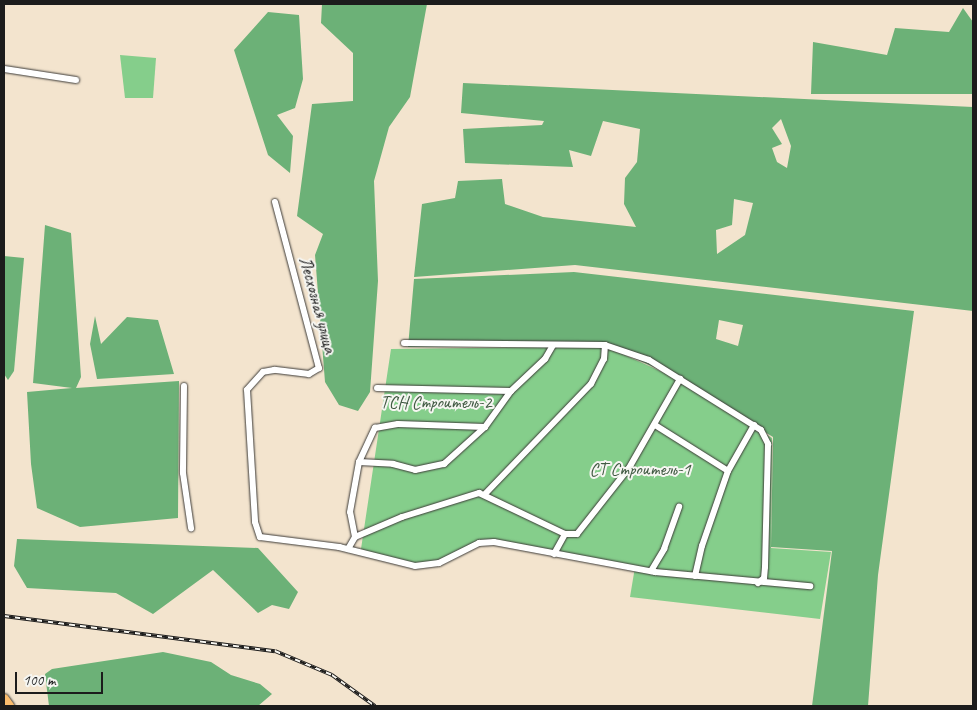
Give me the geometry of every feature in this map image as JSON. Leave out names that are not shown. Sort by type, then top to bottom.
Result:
[{"type":"main road","points":[[4,699],[9,706]]},
{"type":"street","points":[[4,70],[76,80]]},
{"type":"street","name":"Лесхозная улица","points":[[275,202],[319,368],[309,374],[274,370],[263,372],[248,390],[254,522],[260,537],[348,549]]},
{"type":"street","points":[[404,343],[606,345],[648,360],[754,425],[764,434],[768,444],[766,567],[764,578],[758,583]]},
{"type":"street","points":[[359,462],[393,464],[415,470],[430,469],[457,455],[485,428],[511,391],[545,359],[553,345]]},
{"type":"street","points":[[606,345],[604,359],[591,384],[485,494],[462,495],[355,537],[348,549],[415,566],[439,563],[487,542],[651,572],[758,583],[810,586]]},
{"type":"street","points":[[485,494],[492,501],[572,536],[583,528],[629,468],[680,379]]},
{"type":"street","points":[[184,386],[183,472],[191,528]]},
{"type":"street","points":[[377,388],[511,391]]},
{"type":"street","points":[[355,537],[350,512],[359,462],[375,428],[398,424],[485,428]]},
{"type":"street","points":[[655,425],[728,471]]},
{"type":"street","points":[[695,576],[702,546],[728,471],[754,425]]},
{"type":"street","points":[[651,572],[664,549],[679,507]]},
{"type":"street","points":[[554,554],[565,534]]},
{"type":"green space","points":[[322,4],[427,4],[410,97],[389,127],[374,181],[378,281],[370,392],[358,411],[339,405],[325,382],[315,255],[323,234],[297,216],[312,104],[353,101],[353,53],[321,23]]},
{"type":"green space","points":[[963,8],[973,22],[973,94],[811,94],[813,42],[887,55],[895,28],[949,32]]},
{"type":"green space","points":[[268,12],[299,15],[303,79],[295,108],[277,115],[293,136],[290,173],[268,155],[234,50]]},
{"type":"green space","points":[[120,55],[156,58],[153,98],[125,98]]},
{"type":"green space","points":[[463,83],[973,107],[973,311],[575,265],[414,277],[422,204],[455,198],[458,181],[502,179],[505,204],[543,217],[636,227],[624,204],[625,178],[637,162],[640,129],[603,121],[591,156],[569,150],[573,167],[465,163],[463,129],[542,125],[544,121],[461,113]],"holes":[[[781,119],[791,146],[787,168],[777,162],[772,148],[782,144],[772,128]],[[734,199],[753,203],[745,235],[717,254],[716,230],[732,225]]]},
{"type":"green space","points":[[45,225],[71,233],[81,377],[76,388],[179,381],[178,518],[80,527],[37,508],[31,464],[27,392],[72,388],[33,383]]},
{"type":"green space","points":[[4,256],[24,258],[14,371],[8,380],[4,374]]},
{"type":"green space","points":[[574,272],[914,311],[878,575],[868,706],[812,706],[832,551],[771,547],[773,437],[680,379],[605,345],[408,347],[414,279]],"holes":[[[719,320],[743,325],[738,346],[716,339]]]},
{"type":"green space","points":[[95,316],[101,344],[127,317],[158,320],[174,374],[97,379],[90,344]]},
{"type":"green space","name":"СТ Строитель-1","points":[[551,347],[544,359],[511,389],[485,426],[457,454],[445,462],[414,469],[415,472],[445,465],[458,456],[486,428],[513,391],[546,360],[554,347],[607,347],[678,379],[772,438],[771,548],[831,552],[820,619],[630,597],[635,567],[556,553],[567,533],[480,491],[430,506],[484,495],[491,502],[564,534],[553,553],[494,541],[478,542],[439,562],[416,565],[391,561],[361,549],[391,349]]},
{"type":"green space","points":[[17,539],[258,548],[298,592],[289,609],[272,605],[258,613],[213,570],[153,614],[116,593],[27,588],[14,566]]},
{"type":"green space","points":[[163,652],[211,662],[231,675],[260,684],[272,694],[258,706],[49,706],[45,674],[52,669]]},
{"type":"railway","points":[[4,616],[275,651],[332,675],[375,706]]},
{"type":"park label","name":"ТСН Строитель-2","points":[[436,402]]}]
